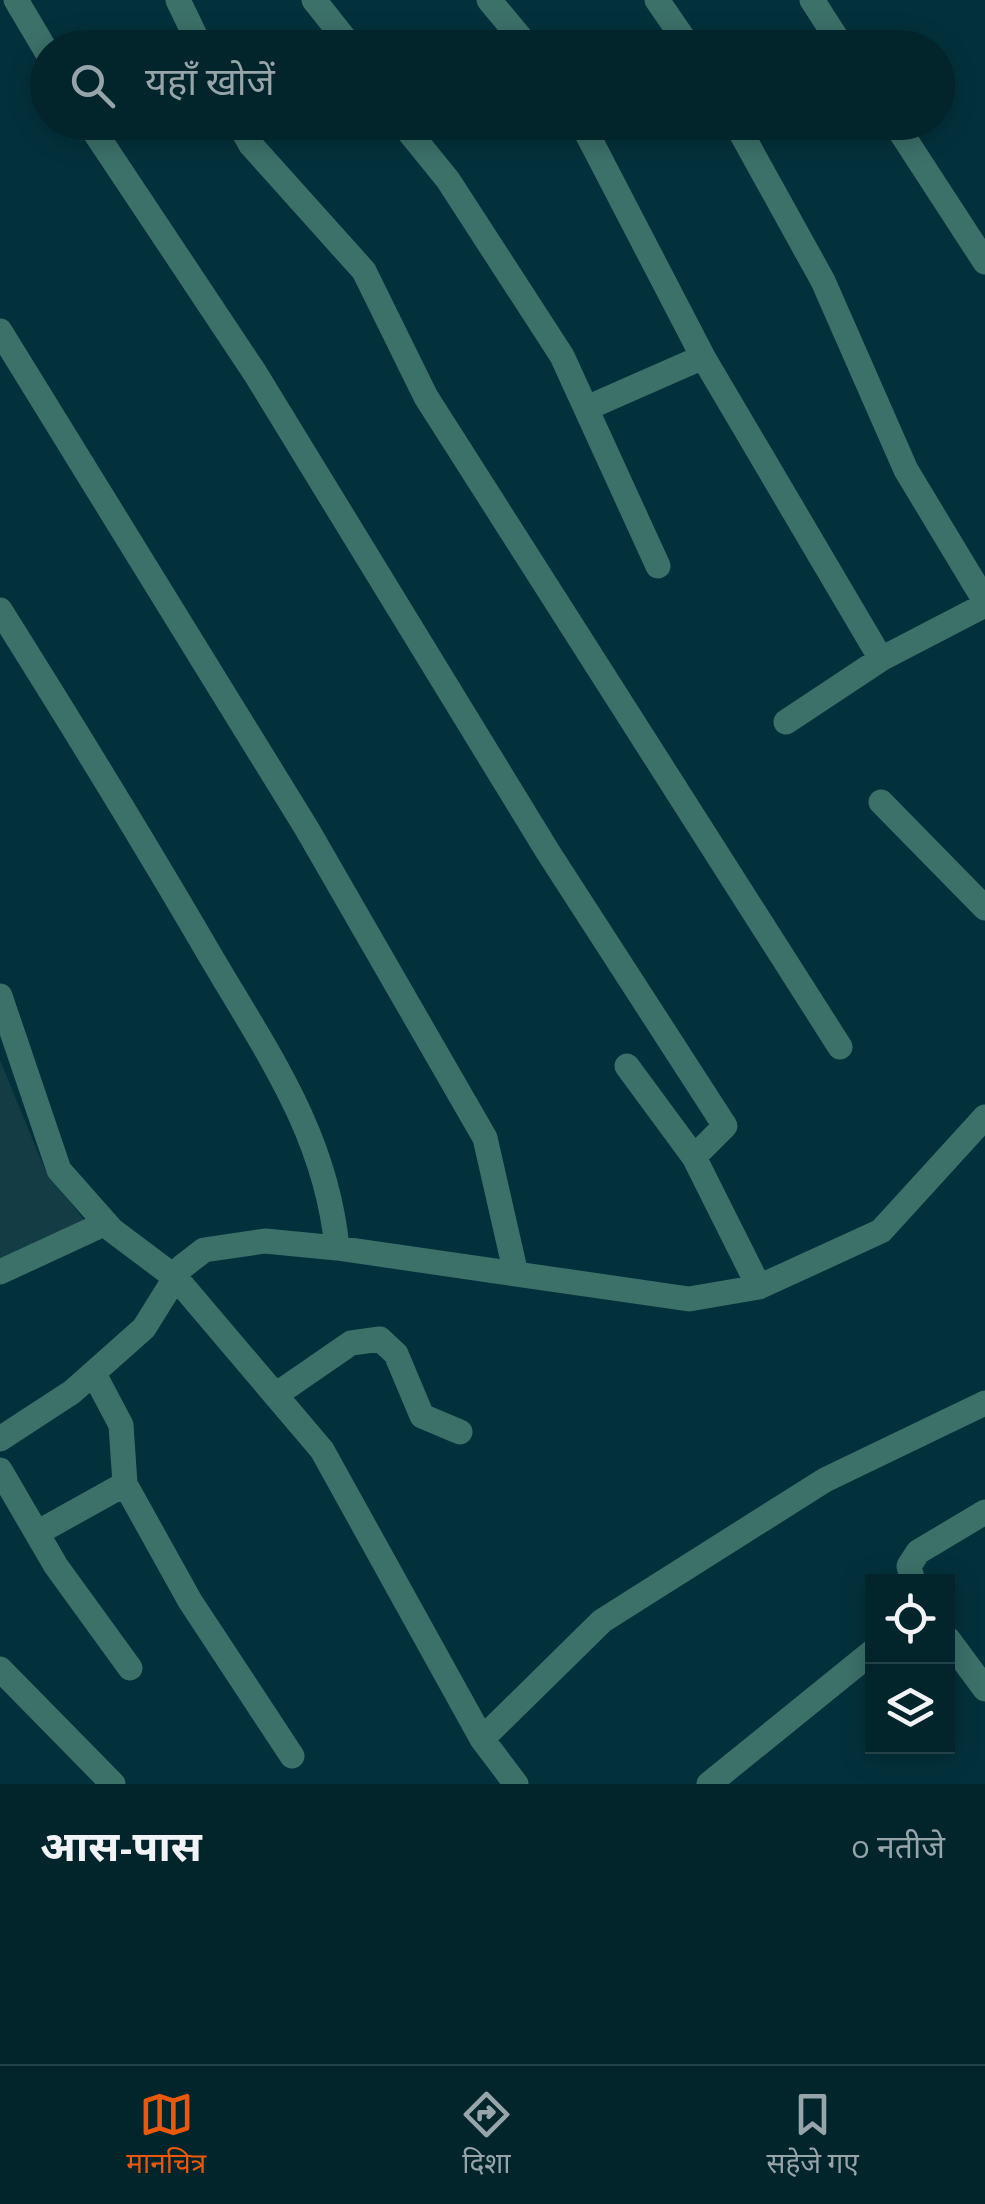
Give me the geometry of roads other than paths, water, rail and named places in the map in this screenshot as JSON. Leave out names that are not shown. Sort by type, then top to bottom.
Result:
[{"type":"street","points":[[16,0],[34,30]]},
{"type":"street","points":[[178,0],[192,30]]},
{"type":"street","points":[[314,0],[338,30]]},
{"type":"street","points":[[490,0],[514,30]]},
{"type":"street","points":[[657,0],[678,30]]},
{"type":"street","points":[[812,0],[832,30]]},
{"type":"street","points":[[100,140],[255,373],[548,852],[725,1126],[694,1157]]},
{"type":"street","points":[[248,140],[364,271],[426,396],[840,1047]]},
{"type":"street","points":[[416,140],[448,180],[562,356],[658,566]]},
{"type":"street","points":[[590,140],[703,357],[881,658]]},
{"type":"street","points":[[744,140],[824,281],[906,470],[985,603],[881,658],[786,722]]},
{"type":"street","points":[[906,140],[985,262]]},
{"type":"street","points":[[0,331],[307,829],[486,1138],[516,1274]]},
{"type":"street","points":[[586,408],[703,357]]},
{"type":"street","points":[[0,610],[126,810],[308,1122],[334,1207],[337,1248]]},
{"type":"street","points":[[881,802],[985,908]]},
{"type":"street","points":[[0,996],[59,1170],[106,1224],[176,1278],[322,1450],[482,1739],[516,1784]]},
{"type":"street","points":[[627,1066],[694,1157],[759,1287]]},
{"type":"street","points":[[0,1439],[94,1374],[144,1328],[176,1278],[204,1250],[265,1240],[689,1299],[759,1287],[881,1232],[985,1117]]},
{"type":"street","points":[[0,1272],[106,1224]]},
{"type":"street","points":[[277,1394],[352,1344],[380,1339],[396,1354],[422,1416],[460,1432]]},
{"type":"street","points":[[94,1374],[121,1425],[126,1484],[190,1600],[292,1756]]},
{"type":"street","points":[[482,1739],[602,1620],[826,1480],[985,1403]]},
{"type":"street","points":[[0,1470],[37,1534],[130,1668]]},
{"type":"street","points":[[37,1534],[126,1484]]},
{"type":"street","points":[[910,1574],[908,1566],[918,1552],[985,1512]]},
{"type":"street","points":[[955,1648],[985,1690]]},
{"type":"street","points":[[709,1784],[865,1658]]},
{"type":"street","points":[[0,1668],[114,1784]]}]
